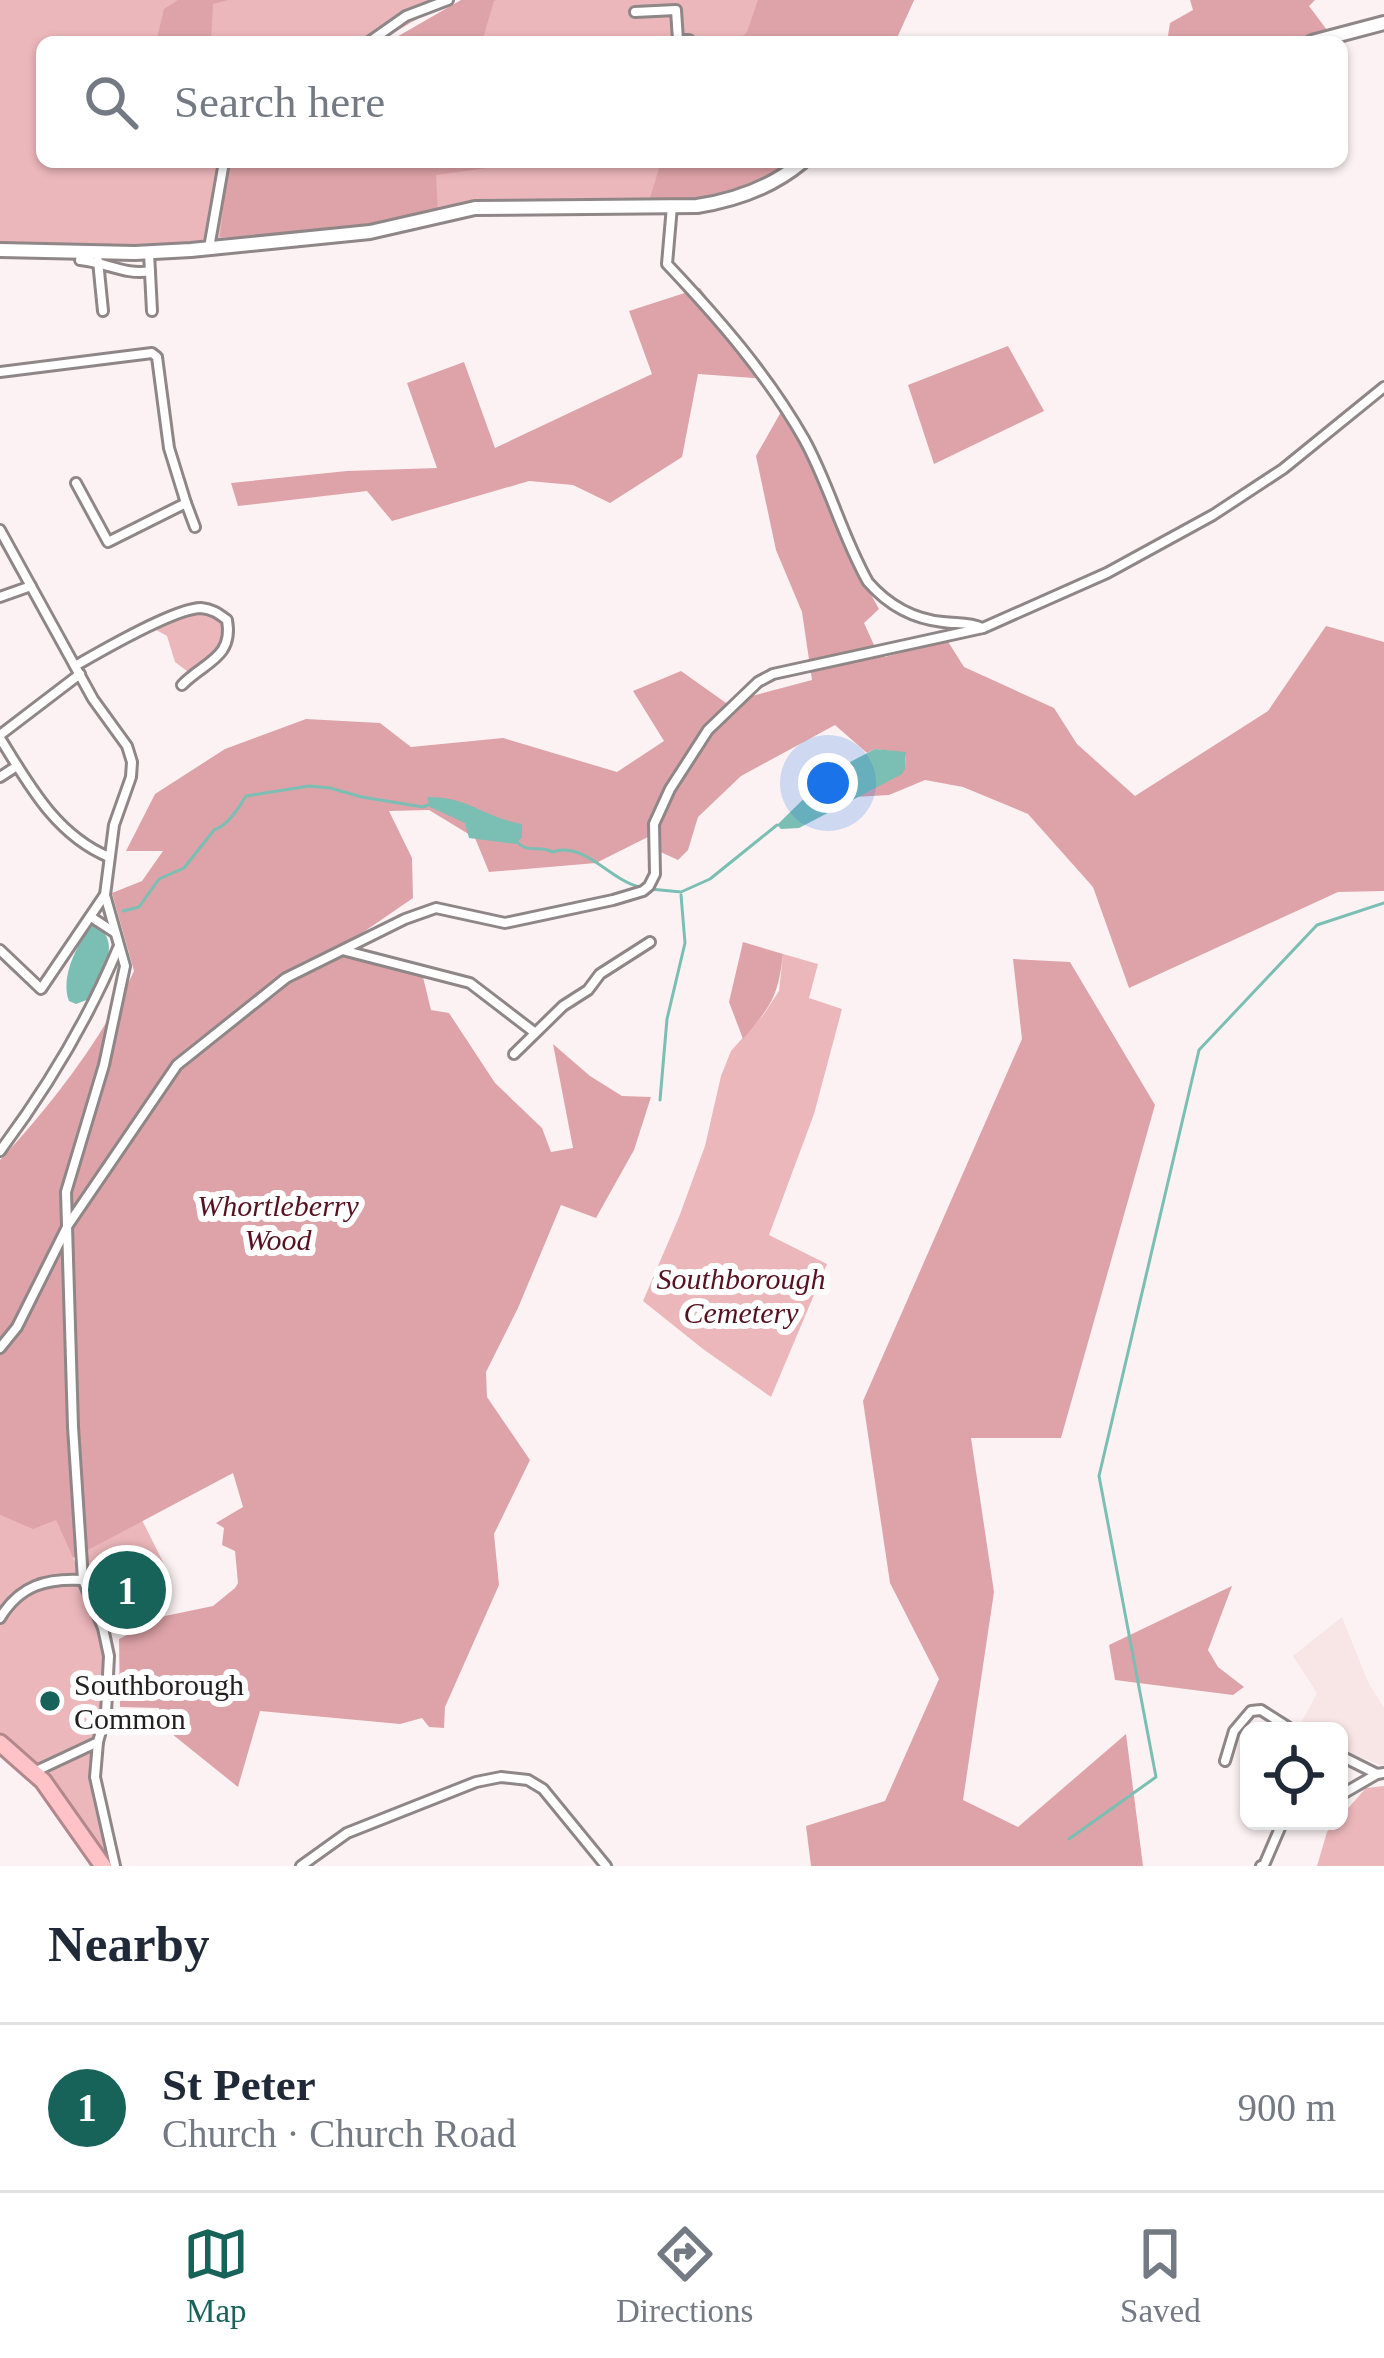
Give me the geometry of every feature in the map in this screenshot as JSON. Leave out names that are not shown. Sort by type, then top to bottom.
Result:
[{"type":"highway","points":[[0,1744],[56,1797],[103,1866]]},
{"type":"street","points":[[378,36],[406,16],[448,0]]},
{"type":"street","points":[[635,12],[676,10],[678,36]]},
{"type":"street","points":[[1335,36],[1384,23]]},
{"type":"street","points":[[209,248],[223,168]]},
{"type":"street","points":[[0,250],[209,248],[370,232],[475,208],[698,206],[740,196],[794,168]]},
{"type":"street","points":[[673,206],[667,264],[734,337],[806,441],[868,582],[910,614],[983,628]]},
{"type":"street","points":[[148,252],[152,311]]},
{"type":"street","points":[[80,260],[135,275],[150,271]]},
{"type":"street","points":[[98,262],[104,310]]},
{"type":"street","points":[[0,372],[152,353],[157,357],[169,448],[196,527]]},
{"type":"street","points":[[0,1348],[17,1327],[68,1225],[177,1065],[286,978],[436,908],[505,923],[635,895],[653,880],[654,824],[670,789],[708,730],[758,682],[773,674],[983,628],[1107,573],[1288,466],[1384,387]]},
{"type":"street","points":[[76,483],[108,542],[187,503]]},
{"type":"street","points":[[0,530],[132,762],[114,825],[105,895],[125,966],[104,1065],[66,1192],[83,1580],[109,1656],[95,1777],[115,1866]]},
{"type":"street","points":[[0,598],[31,586]]},
{"type":"street","points":[[109,857],[58,824],[0,736],[77,670],[123,639],[193,608],[216,611],[227,620],[228,643],[222,654],[182,685]]},
{"type":"street","points":[[0,777],[17,766]]},
{"type":"street","points":[[0,950],[41,988],[105,895]]},
{"type":"street","points":[[91,916],[114,932]]},
{"type":"street","points":[[514,1054],[600,974],[650,942]]},
{"type":"street","points":[[0,1150],[29,1112],[97,998],[119,947]]},
{"type":"street","points":[[344,950],[470,983],[534,1032]]},
{"type":"street","points":[[0,1618],[29,1588],[54,1579],[83,1580]]},
{"type":"street","points":[[1242,1722],[1251,1711],[1261,1710],[1280,1722]]},
{"type":"street","points":[[1225,1761],[1240,1724]]},
{"type":"street","points":[[34,1772],[98,1742]]},
{"type":"street","points":[[1348,1759],[1380,1774]]},
{"type":"street","points":[[1348,1791],[1380,1774]]},
{"type":"street","points":[[303,1866],[346,1833],[476,1782],[501,1777],[543,1789],[606,1866]]},
{"type":"street","points":[[1261,1866],[1278,1830]]},
{"type":"shaded area","points":[[875,749],[906,752],[902,774],[799,828],[777,825],[831,772]]},
{"type":"shaded area","points":[[427,797],[454,800],[522,824],[522,837],[516,844],[469,838],[465,823],[430,807]]},
{"type":"shaded area","points":[[93,925],[108,939],[108,959],[89,999],[76,1004],[69,1001],[68,971]]},
{"type":"shaded area","points":[[1342,1617],[1368,1682],[1384,1708],[1384,1766],[1348,1753],[1348,1722],[1302,1722],[1317,1693],[1293,1656]]},
{"type":"green space","points":[[0,0],[450,0],[388,36],[36,36],[36,168],[220,168],[208,233],[192,247],[0,244]]},
{"type":"green space","points":[[178,0],[228,0],[213,4],[211,36],[157,36],[164,9]]},
{"type":"green space","points":[[461,0],[497,0],[484,36],[398,36]]},
{"type":"green space","points":[[469,0],[914,0],[898,36],[400,36]]},
{"type":"green space","points":[[758,0],[914,0],[898,36],[743,36]]},
{"type":"green space","points":[[1190,0],[1315,0],[1309,6],[1332,36],[1168,36],[1170,23],[1193,10]]},
{"type":"green space","points":[[226,168],[782,168],[710,200],[482,204],[383,225],[261,240],[218,239]]},
{"type":"green space","points":[[227,168],[488,168],[436,175],[438,214],[262,238],[220,237]]},
{"type":"green space","points":[[659,168],[785,168],[726,195],[649,201]]},
{"type":"green space","points":[[700,288],[766,379],[698,374],[682,457],[610,503],[573,485],[529,481],[392,521],[367,491],[238,506],[231,483],[437,468],[407,383],[464,362],[495,448],[652,374],[629,311]]},
{"type":"green space","points":[[1008,346],[1044,411],[934,464],[908,385]]},
{"type":"green space","name":"Whortleberry Wood","points":[[782,410],[830,494],[846,550],[879,609],[864,623],[874,645],[885,657],[947,640],[964,667],[1054,708],[1077,744],[1135,796],[1268,711],[1326,626],[1384,642],[1384,891],[1338,892],[1129,988],[1093,887],[1028,814],[963,787],[925,780],[889,795],[855,797],[905,768],[906,753],[875,749],[867,753],[835,725],[741,776],[698,817],[688,850],[678,860],[654,849],[648,837],[596,863],[489,872],[475,838],[429,810],[389,811],[412,858],[413,898],[333,953],[423,977],[431,1010],[449,1013],[495,1083],[542,1128],[551,1152],[573,1148],[553,1044],[622,1096],[651,1097],[634,1150],[596,1218],[561,1205],[486,1372],[487,1397],[530,1460],[494,1534],[499,1585],[445,1707],[444,1728],[429,1727],[422,1718],[400,1724],[260,1711],[238,1787],[162,1726],[159,1708],[120,1707],[119,1639],[165,1616],[213,1606],[238,1583],[235,1551],[222,1545],[224,1528],[216,1523],[243,1507],[233,1473],[73,1558],[56,1520],[33,1529],[0,1515],[0,1160],[74,1071],[134,971],[112,893],[142,881],[163,851],[126,851],[155,794],[225,749],[306,719],[380,723],[411,747],[503,738],[617,772],[664,741],[633,691],[681,671],[726,703],[812,680],[802,612],[776,550],[756,456]]},
{"type":"green space","points":[[193,608],[207,608],[227,620],[228,643],[191,674],[175,662],[167,636],[151,627]]},
{"type":"green space","points":[[743,942],[783,954],[772,1000],[743,1039],[729,1002]]},
{"type":"green space","name":"Southborough Cemetery","points":[[783,954],[818,964],[809,998],[842,1009],[814,1114],[769,1235],[827,1264],[771,1397],[643,1301],[705,1146],[731,1051],[779,991]]},
{"type":"green space","points":[[1013,959],[1070,962],[1155,1105],[1061,1438],[971,1438],[994,1592],[963,1800],[1018,1827],[1126,1734],[1143,1866],[811,1866],[806,1826],[885,1801],[939,1679],[890,1583],[863,1401],[1022,1039]]},
{"type":"green space","name":"Southborough Common","points":[[0,1515],[33,1528],[56,1519],[83,1580],[73,1581],[82,1586],[107,1650],[104,1707],[92,1775],[111,1866],[43,1772],[0,1736],[0,1624],[9,1610],[0,1618]]},
{"type":"green space","points":[[142,1520],[171,1578],[163,1583],[169,1596],[110,1624],[86,1574],[87,1550]]},
{"type":"green space","points":[[1232,1586],[1208,1650],[1218,1667],[1244,1687],[1233,1695],[1115,1680],[1109,1645]]},
{"type":"green space","points":[[1384,1786],[1384,1866],[1317,1866],[1327,1832],[1348,1830],[1348,1808],[1366,1788]]},
{"type":"waterway","points":[[123,911],[139,907],[159,879],[184,868],[246,796],[309,786],[423,807],[430,804]]},
{"type":"waterway","points":[[650,889],[681,892],[710,879],[777,825]]},
{"type":"waterway","points":[[516,840],[529,848],[586,856],[640,887]]},
{"type":"waterway","points":[[660,1100],[667,1019],[685,943],[681,895]]},
{"type":"waterway","points":[[1069,1839],[1156,1777],[1099,1476],[1199,1050],[1317,925],[1384,903]]},
{"type":"place","name":"St Peter","points":[[127,1590]]},
{"type":"place","name":"Southborough Common","points":[[50,1701]]}]
